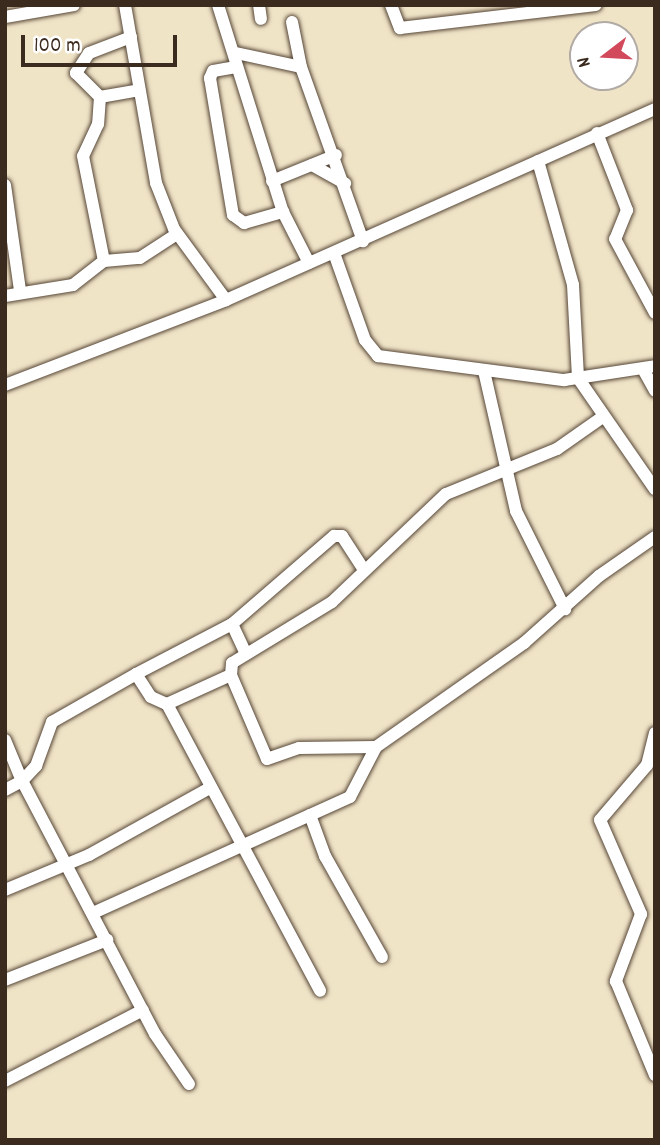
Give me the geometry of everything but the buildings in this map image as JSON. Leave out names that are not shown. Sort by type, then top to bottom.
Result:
[{"type":"street","points":[[5,16],[74,5]]},
{"type":"street","points":[[125,5],[156,183],[177,234],[226,300]]},
{"type":"street","points":[[218,5],[236,53],[236,67],[272,181],[283,212],[309,263]]},
{"type":"street","points":[[258,5],[261,19]]},
{"type":"street","points":[[391,5],[400,27],[596,5]]},
{"type":"street","points":[[292,22],[301,67],[345,183],[363,241]]},
{"type":"street","points":[[131,37],[80,60],[79,81],[100,97],[139,90]]},
{"type":"street","points":[[236,53],[301,67]]},
{"type":"street","points":[[236,67],[212,71],[210,78],[233,215],[244,223],[283,212]]},
{"type":"street","points":[[100,97],[98,124],[83,156],[104,261]]},
{"type":"street","points":[[5,385],[226,300],[655,109]]},
{"type":"street","points":[[597,133],[627,210],[615,239],[650,296],[655,313]]},
{"type":"street","points":[[272,181],[335,155]]},
{"type":"street","points":[[538,161],[573,285],[579,379],[655,489]]},
{"type":"street","points":[[312,166],[345,183]]},
{"type":"street","points":[[5,185],[20,291]]},
{"type":"street","points":[[5,296],[20,291],[73,285],[104,261],[140,258],[177,234]]},
{"type":"street","points":[[160,247],[190,254]]},
{"type":"street","points":[[334,254],[370,350],[484,370],[579,379],[649,367],[655,391]]},
{"type":"street","points":[[484,370],[505,471],[526,536],[565,609]]},
{"type":"street","points":[[5,373],[22,379]]},
{"type":"street","points":[[376,747],[299,748],[267,759],[231,674],[232,663],[289,633],[446,494],[556,449],[604,416]]},
{"type":"street","points":[[5,790],[22,781],[36,766],[52,722],[232,624],[334,536],[342,536],[363,570]]},
{"type":"street","points":[[93,913],[240,844],[310,816],[358,789],[376,747],[565,609],[655,537]]},
{"type":"street","points":[[232,624],[246,654]]},
{"type":"street","points":[[136,674],[151,696],[167,704],[320,991]]},
{"type":"street","points":[[167,704],[231,674]]},
{"type":"street","points":[[654,1070],[616,981],[641,914],[600,820],[647,765],[655,733]]},
{"type":"street","points":[[5,740],[22,781],[68,863],[143,1010],[188,1084]]},
{"type":"street","points":[[5,890],[68,863],[211,788]]},
{"type":"street","points":[[310,816],[325,856],[382,957]]},
{"type":"street","points":[[5,980],[107,940]]},
{"type":"street","points":[[5,1081],[143,1010]]}]
